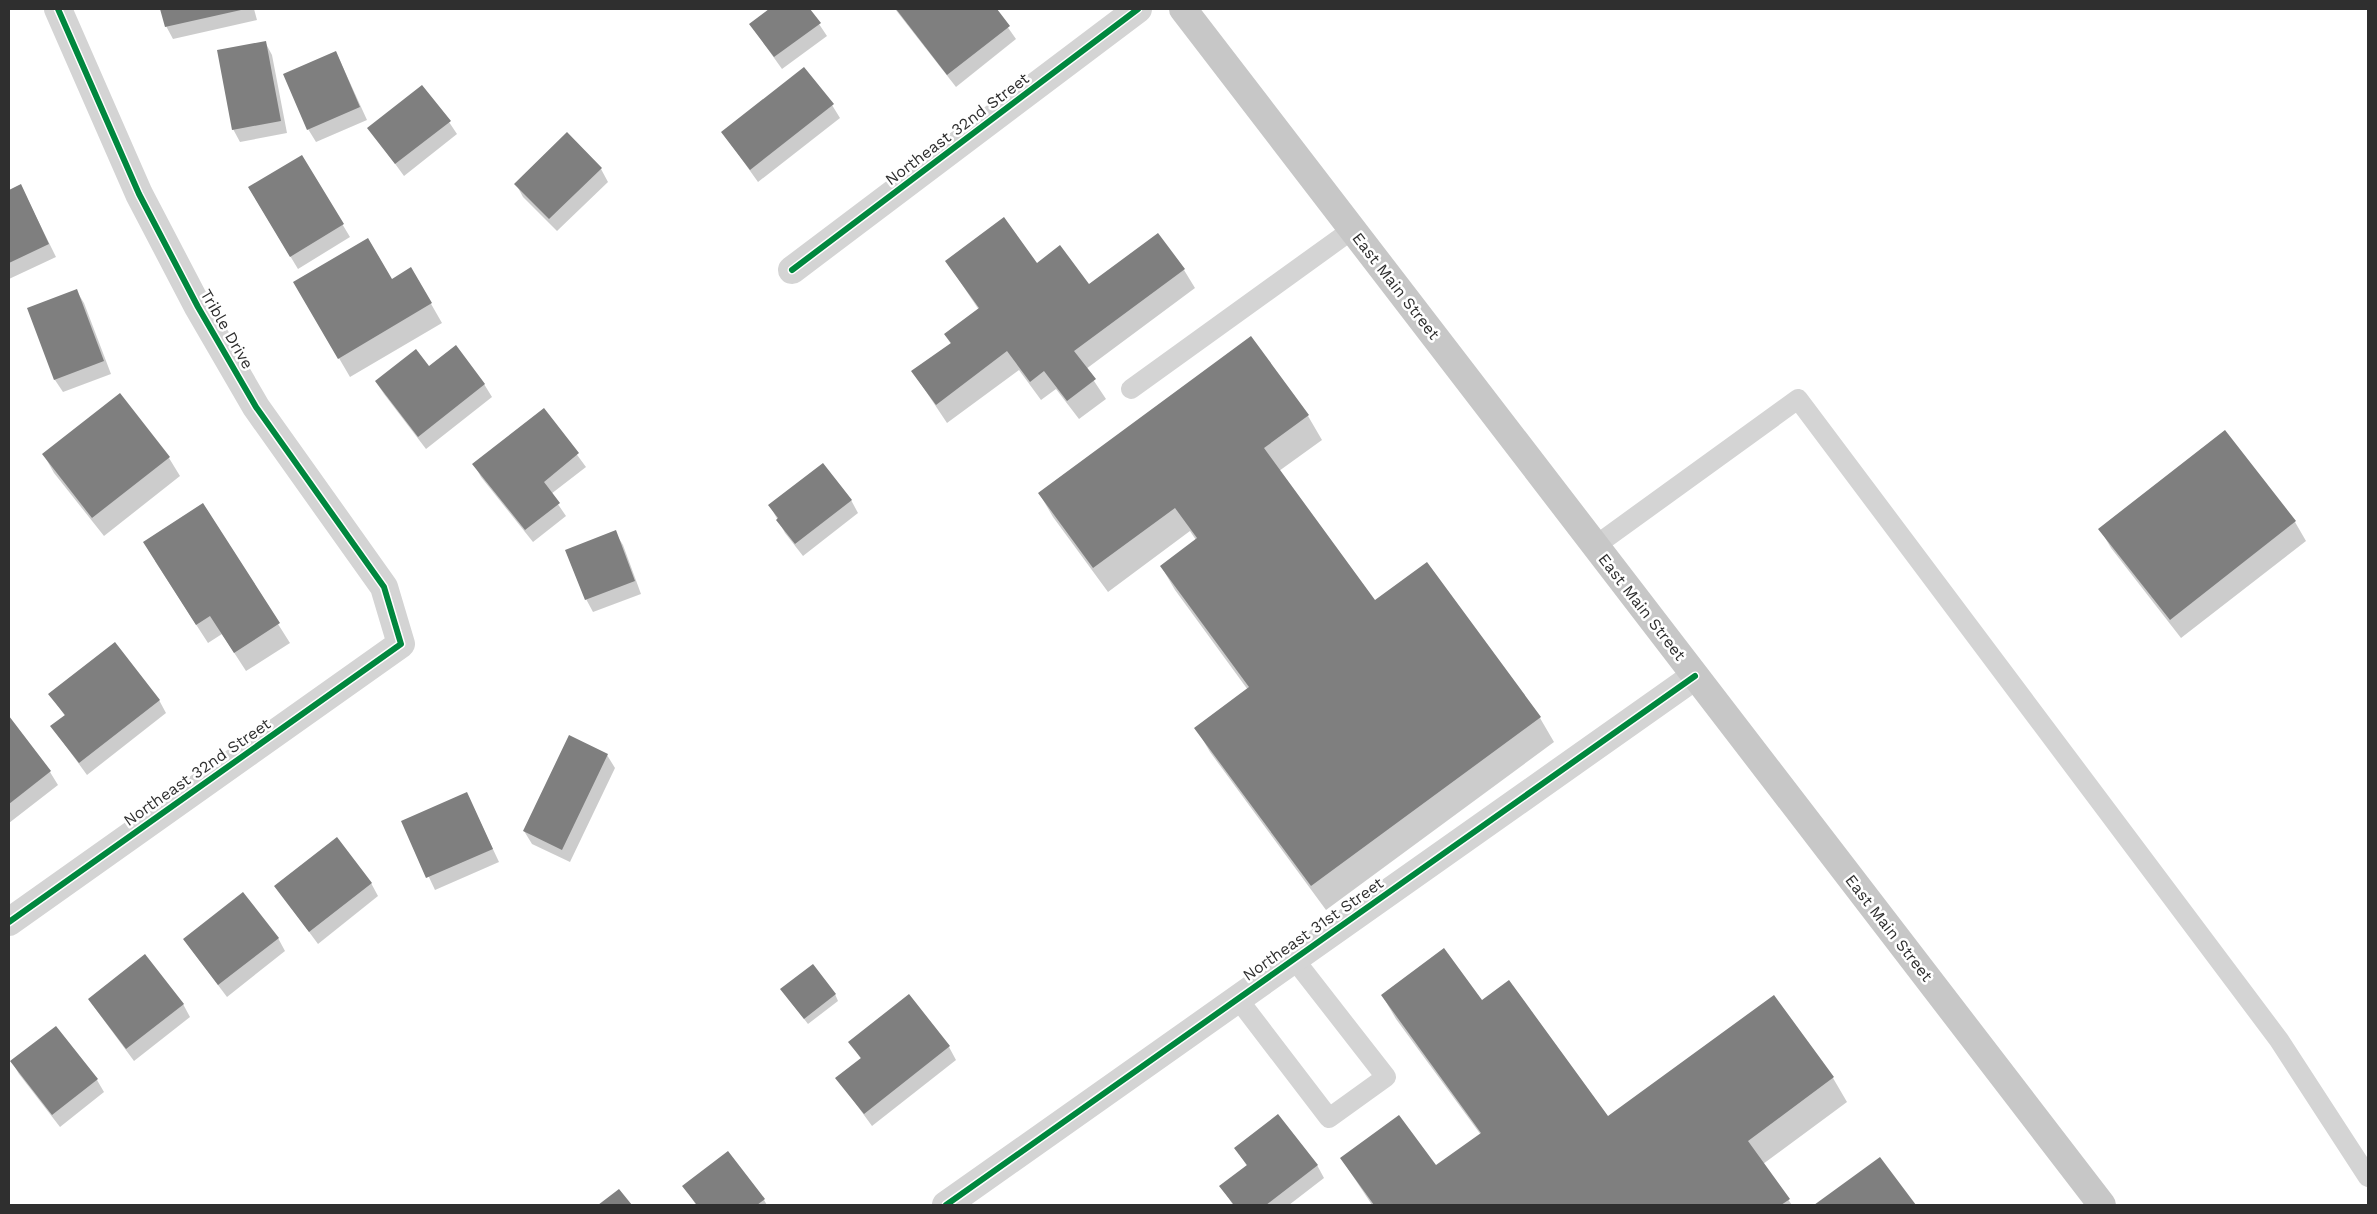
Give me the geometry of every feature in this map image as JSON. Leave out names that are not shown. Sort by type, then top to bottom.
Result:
[{"type":"main road","name":"East Main Street","points":[[1183,9],[2102,1205]]},
{"type":"street","name":"Trible Drive","points":[[58,9],[139,194],[198,307],[256,407],[384,587],[401,644]]},
{"type":"street","name":"Northeast 32nd Street","points":[[792,270],[1138,9]]},
{"type":"street","name":"Northeast 32nd Street","points":[[9,922],[401,644]]},
{"type":"street","name":"Northeast 31st Street","points":[[946,1205],[1695,676]]},
{"type":"lane","points":[[1131,389],[1353,229]]},
{"type":"lane","points":[[1595,546],[1798,399],[2279,1040],[2368,1177]]},
{"type":"lane","points":[[1238,999],[1329,1118],[1386,1077],[1294,959]]},
{"type":"building","points":[[160,9],[241,9],[241,10],[165,27]]},
{"type":"building","points":[[769,9],[810,9],[821,23],[774,57],[749,24]]},
{"type":"building","points":[[896,9],[997,9],[1010,26],[947,75]]},
{"type":"building","points":[[266,41],[281,121],[232,130],[217,50]]},
{"type":"building","points":[[336,51],[360,107],[307,130],[283,74]]},
{"type":"building","points":[[804,67],[834,104],[750,170],[721,132]]},
{"type":"building","points":[[422,85],[451,121],[395,164],[367,128]]},
{"type":"building","points":[[567,132],[602,168],[549,219],[514,184]]},
{"type":"building","points":[[302,155],[344,224],[290,257],[248,187]]},
{"type":"building","points":[[21,184],[49,244],[9,263],[9,190]]},
{"type":"building","points":[[1004,217],[1037,263],[1060,245],[1089,284],[1158,233],[1185,269],[1074,351],[1096,379],[1067,401],[1044,371],[1030,382],[1007,351],[936,405],[911,371],[951,343],[944,334],[979,308],[945,261]]},
{"type":"building","points":[[368,238],[392,279],[411,267],[432,303],[338,359],[293,282]]},
{"type":"building","points":[[77,289],[104,361],[54,380],[27,308]]},
{"type":"building","points":[[1251,336],[1309,415],[1264,448],[1375,600],[1427,562],[1541,717],[1311,886],[1194,728],[1249,687],[1160,566],[1197,538],[1175,508],[1093,568],[1038,493]]},
{"type":"building","points":[[456,345],[485,384],[418,437],[375,381],[416,349],[429,366]]},
{"type":"building","points":[[120,393],[170,457],[92,518],[42,454]]},
{"type":"building","points":[[544,408],[579,453],[544,482],[560,503],[525,530],[472,464]]},
{"type":"building","points":[[2225,430],[2296,521],[2170,620],[2098,529]]},
{"type":"building","points":[[823,463],[852,500],[795,544],[776,520],[778,518],[768,505]]},
{"type":"building","points":[[203,503],[280,623],[234,653],[210,616],[196,625],[143,542]]},
{"type":"building","points":[[616,530],[635,581],[585,600],[565,550]]},
{"type":"building","points":[[115,642],[160,700],[79,763],[50,726],[65,715],[48,694]]},
{"type":"building","points":[[9,716],[51,771],[9,804]]},
{"type":"building","points":[[569,735],[608,754],[562,850],[523,831]]},
{"type":"building","points":[[467,792],[493,849],[426,878],[401,821]]},
{"type":"building","points":[[337,837],[372,883],[309,932],[274,886]]},
{"type":"building","points":[[243,892],[279,938],[218,985],[183,939]]},
{"type":"building","points":[[1444,948],[1482,1000],[1509,980],[1608,1116],[1774,995],[1834,1077],[1748,1141],[1790,1199],[1781,1205],[1374,1205],[1340,1158],[1399,1115],[1436,1165],[1481,1133],[1381,995]]},
{"type":"building","points":[[145,954],[184,1004],[126,1049],[88,999]]},
{"type":"building","points":[[813,964],[836,994],[804,1019],[780,989]]},
{"type":"building","points":[[909,994],[950,1046],[864,1114],[835,1078],[861,1058],[848,1042]]},
{"type":"building","points":[[56,1026],[98,1079],[52,1115],[10,1061]]},
{"type":"building","points":[[1278,1114],[1318,1165],[1266,1205],[1234,1205],[1219,1186],[1247,1165],[1234,1148]]},
{"type":"building","points":[[728,1151],[765,1199],[757,1205],[697,1205],[682,1186]]},
{"type":"building","points":[[1880,1157],[1916,1205],[1814,1205]]},
{"type":"building","points":[[619,1189],[632,1205],[598,1205]]},
{"type":"cycle path","points":[[9,922],[401,644],[384,587],[256,407],[198,307],[139,194],[58,9]]},
{"type":"cycle path","points":[[792,270],[1138,9]]},
{"type":"cycle path","points":[[946,1205],[1695,676]]}]
